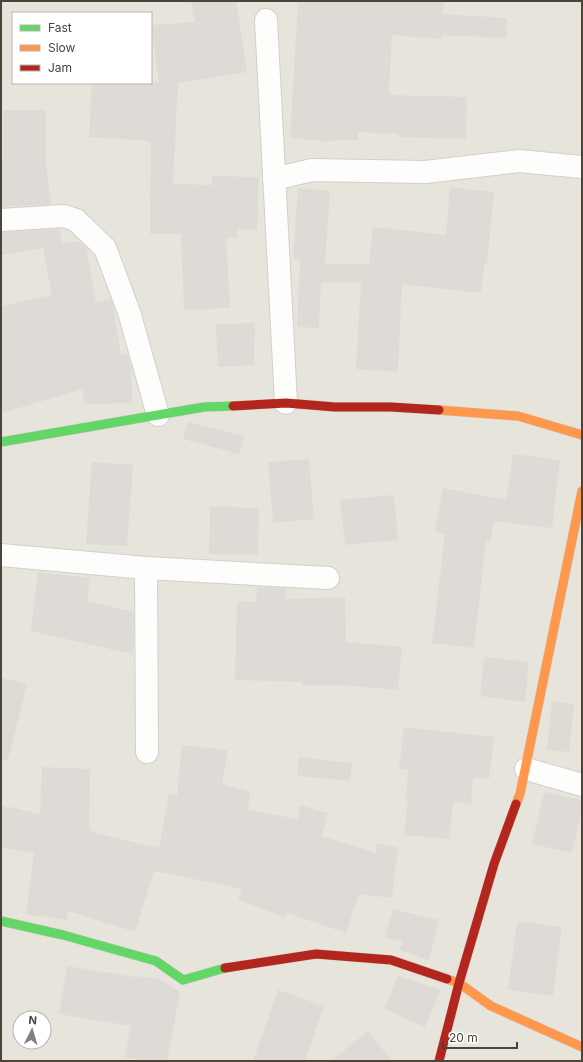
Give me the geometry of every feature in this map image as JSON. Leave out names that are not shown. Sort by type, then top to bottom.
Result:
[{"type":"street","points":[[266,20],[286,403]]},
{"type":"street","points":[[274,179],[312,170],[425,172],[519,161],[582,167]]},
{"type":"street","points":[[1,220],[64,216],[76,220],[105,248],[129,312],[158,415]]},
{"type":"street","points":[[1,442],[204,407],[286,403],[335,407],[391,407],[518,416],[582,435]]},
{"type":"street","points":[[439,1061],[459,983],[494,864],[520,794],[582,491]]},
{"type":"street","points":[[1,555],[146,568],[328,578]]},
{"type":"street","points":[[146,568],[147,752]]},
{"type":"street","points":[[526,769],[582,785]]},
{"type":"street","points":[[1,921],[63,935],[156,961],[183,980],[218,969],[316,954],[391,960],[459,983],[491,1006],[582,1047]]},
{"type":"shaded area","points":[[1,1],[582,1],[582,1061],[1,1061]]},
{"type":"building","points":[[191,1],[236,1],[247,72],[178,83],[173,184],[212,185],[212,176],[259,177],[257,230],[238,229],[238,238],[226,238],[230,308],[184,310],[181,234],[150,234],[151,141],[89,137],[92,84],[159,83],[152,25],[195,22]]},
{"type":"building","points":[[298,1],[444,1],[443,14],[507,18],[506,38],[442,35],[441,39],[392,35],[390,95],[467,97],[466,139],[398,137],[398,134],[358,132],[358,140],[324,141],[290,138]]},
{"type":"building","points":[[3,110],[46,110],[46,165],[51,204],[1,207]]},
{"type":"building","points":[[450,187],[494,192],[487,264],[484,264],[481,293],[402,284],[398,372],[356,369],[361,282],[321,283],[319,328],[297,327],[300,259],[293,259],[298,188],[330,191],[325,264],[369,264],[373,227],[446,235]]},
{"type":"building","points":[[59,229],[62,244],[79,241],[86,247],[96,302],[111,299],[121,355],[128,355],[131,367],[132,403],[84,404],[83,389],[1,413],[1,306],[52,295],[43,248],[1,255],[1,232]]},
{"type":"building","points":[[255,323],[254,365],[218,367],[216,324]]},
{"type":"building","points":[[189,422],[244,436],[239,454],[183,439],[187,423]]},
{"type":"building","points":[[513,454],[560,460],[552,528],[494,521],[490,542],[486,541],[474,648],[432,643],[445,534],[435,532],[443,488],[506,500]]},
{"type":"building","points":[[309,459],[314,519],[273,523],[268,462]]},
{"type":"building","points":[[92,462],[133,465],[127,546],[86,544]]},
{"type":"building","points":[[394,495],[398,540],[345,545],[340,500]]},
{"type":"building","points":[[210,506],[259,508],[258,555],[209,554]]},
{"type":"building","points":[[38,572],[90,578],[87,601],[134,612],[134,646],[132,654],[31,631]]},
{"type":"building","points":[[257,587],[286,588],[285,599],[345,597],[346,642],[402,647],[398,690],[341,685],[302,685],[302,682],[235,680],[237,601],[256,602]]},
{"type":"building","points":[[484,657],[529,662],[525,702],[480,696]]},
{"type":"building","points":[[1,677],[27,684],[8,760],[1,759]]},
{"type":"building","points":[[552,701],[574,704],[569,752],[547,750]]},
{"type":"building","points":[[404,727],[494,737],[489,779],[473,778],[471,804],[453,803],[449,839],[404,835],[408,799],[406,799],[408,770],[399,769]]},
{"type":"building","points":[[182,745],[228,750],[222,784],[250,792],[248,810],[298,819],[300,805],[328,813],[322,836],[376,853],[377,844],[398,847],[392,898],[359,894],[346,933],[286,913],[285,917],[238,900],[242,889],[154,871],[135,932],[68,911],[67,920],[26,914],[34,854],[1,847],[1,805],[40,814],[42,767],[90,769],[89,830],[159,848],[169,794],[177,796]]},
{"type":"building","points":[[299,757],[352,763],[350,781],[297,776]]},
{"type":"building","points":[[544,792],[582,800],[582,810],[572,853],[532,844]]},
{"type":"building","points":[[393,909],[439,920],[429,960],[400,950],[402,941],[385,937]]},
{"type":"building","points":[[517,921],[562,927],[553,996],[508,990]]},
{"type":"building","points":[[67,966],[161,980],[180,992],[167,1061],[146,1061],[125,1057],[131,1026],[59,1014]]},
{"type":"building","points":[[398,976],[441,990],[425,1027],[384,1009]]},
{"type":"building","points":[[278,990],[324,1006],[305,1061],[253,1061]]},
{"type":"building","points":[[368,1031],[392,1061],[331,1061]]},
{"type":"traffic: fast","points":[[1,442],[204,407],[233,406]]},
{"type":"traffic: fast","points":[[1,921],[63,935],[156,961],[183,980],[225,968]]},
{"type":"traffic: slow","points":[[439,410],[518,416],[582,435]]},
{"type":"traffic: slow","points":[[516,804],[520,794],[582,491]]},
{"type":"traffic: slow","points":[[447,979],[459,983],[491,1006],[582,1047]]},
{"type":"traffic: jam","points":[[233,406],[286,403],[335,407],[391,407],[439,410]]},
{"type":"traffic: jam","points":[[439,1061],[459,983],[494,864],[516,804]]},
{"type":"traffic: jam","points":[[225,968],[316,954],[391,960],[447,979]]}]
